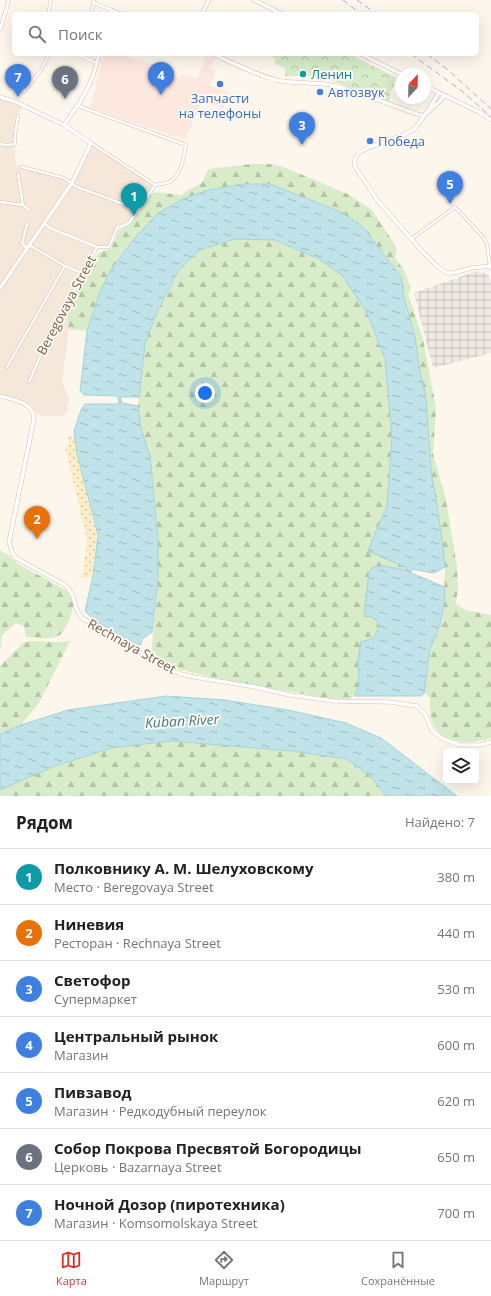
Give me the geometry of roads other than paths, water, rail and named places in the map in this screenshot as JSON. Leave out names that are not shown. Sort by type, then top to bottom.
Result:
[{"type":"main road","points":[[254,0],[278,12]]},
{"type":"main road","points":[[64,124],[88,90],[99,56]]},
{"type":"main road","points":[[218,56],[275,80],[325,83],[339,86],[391,106],[423,116]]},
{"type":"main road","points":[[365,56],[395,71]]},
{"type":"main road","points":[[431,89],[479,112],[491,120]]},
{"type":"main road","points":[[439,93],[415,128],[364,151],[358,155],[354,161],[355,167],[378,201],[430,260],[447,273],[472,268],[491,267]]},
{"type":"main road","points":[[423,116],[444,96]]},
{"type":"main road","points":[[0,97],[16,102],[64,124],[91,143],[72,183],[0,288]]},
{"type":"main road","name":"Rechnaya Street","points":[[0,396],[29,407],[34,412],[34,419],[9,542],[12,552],[16,558],[66,586],[72,591],[78,613],[82,618],[160,664],[182,674],[290,695],[333,701],[389,702],[417,706],[425,714],[432,731],[443,739],[460,745],[480,745],[491,742]]},
{"type":"street","points":[[0,27],[9,0]]},
{"type":"street","points":[[48,12],[51,0]]},
{"type":"street","points":[[203,12],[209,0]]},
{"type":"street","points":[[91,12],[94,1],[110,12]]},
{"type":"street","points":[[24,92],[41,70],[48,56]]},
{"type":"street","points":[[81,56],[97,63]]},
{"type":"street","points":[[78,106],[186,145],[183,162],[175,179],[167,183],[154,185],[91,143]]},
{"type":"street","points":[[0,144],[15,144],[18,116]]},
{"type":"street","points":[[22,167],[64,178],[78,187],[137,209]]},
{"type":"street","points":[[18,174],[23,205]]},
{"type":"street","name":"Beregovaya Street","points":[[29,382],[49,336],[84,274],[97,247],[109,247],[117,228],[129,223],[154,185]]},
{"type":"street","points":[[0,202],[23,205],[29,210]]},
{"type":"street","points":[[411,239],[455,207],[483,237],[487,244],[491,267]]},
{"type":"street","points":[[27,224],[22,244],[84,274]]},
{"type":"street","points":[[45,224],[50,228],[97,247]]},
{"type":"street","points":[[7,367],[65,266]]},
{"type":"water","points":[[242,184],[270,184],[343,213],[363,227],[401,277],[404,298],[415,336],[419,366],[426,398],[431,470],[445,563],[445,567],[434,573],[411,569],[411,573],[445,587],[444,604],[440,625],[430,649],[424,693],[422,696],[355,696],[359,686],[358,660],[361,642],[374,638],[379,626],[376,619],[364,615],[369,572],[373,567],[383,566],[406,570],[407,568],[368,551],[387,507],[392,437],[385,359],[367,313],[342,275],[319,259],[275,240],[235,239],[200,250],[178,271],[157,312],[145,344],[139,397],[120,397],[122,403],[138,406],[141,429],[150,456],[158,538],[158,578],[152,632],[142,639],[141,645],[134,643],[96,622],[85,611],[93,576],[98,535],[77,454],[74,431],[81,410],[85,404],[119,404],[118,396],[84,395],[80,391],[87,331],[99,294],[110,271],[134,239],[158,213],[185,198],[208,190]]},
{"type":"water","name":"Kuban River","points":[[166,696],[225,700],[288,710],[346,723],[381,738],[457,796],[386,796],[371,777],[347,759],[292,751],[171,741],[111,748],[55,766],[0,790],[0,734],[21,725],[68,710]]},
{"type":"railway","points":[[343,0],[358,12]]},
{"type":"railway","points":[[357,0],[373,12]]},
{"type":"railway","points":[[414,56],[462,91],[491,117]]},
{"type":"railway","points":[[430,56],[447,69],[491,109]]},
{"type":"place","name":"Ленин","points":[[303,74]]},
{"type":"place","name":"Запчасти на телефоны","points":[[220,84]]},
{"type":"place","name":"Автозвук","points":[[320,92]]},
{"type":"place","name":"Центральный рынок","points":[[161,95]]},
{"type":"place","name":"Ночной Дозор (пиротехника)","points":[[18,97]]},
{"type":"place","name":"Собор Покрова Пресвятой Богородицы","points":[[65,99]]},
{"type":"place","name":"Победа","points":[[370,141]]},
{"type":"place","name":"Светофор","points":[[302,145]]},
{"type":"place","name":"Пивзавод","points":[[450,204]]},
{"type":"place","name":"Полковнику А. М. Шелуховскому","points":[[134,216]]},
{"type":"place","name":"Ниневия","points":[[37,539]]}]
